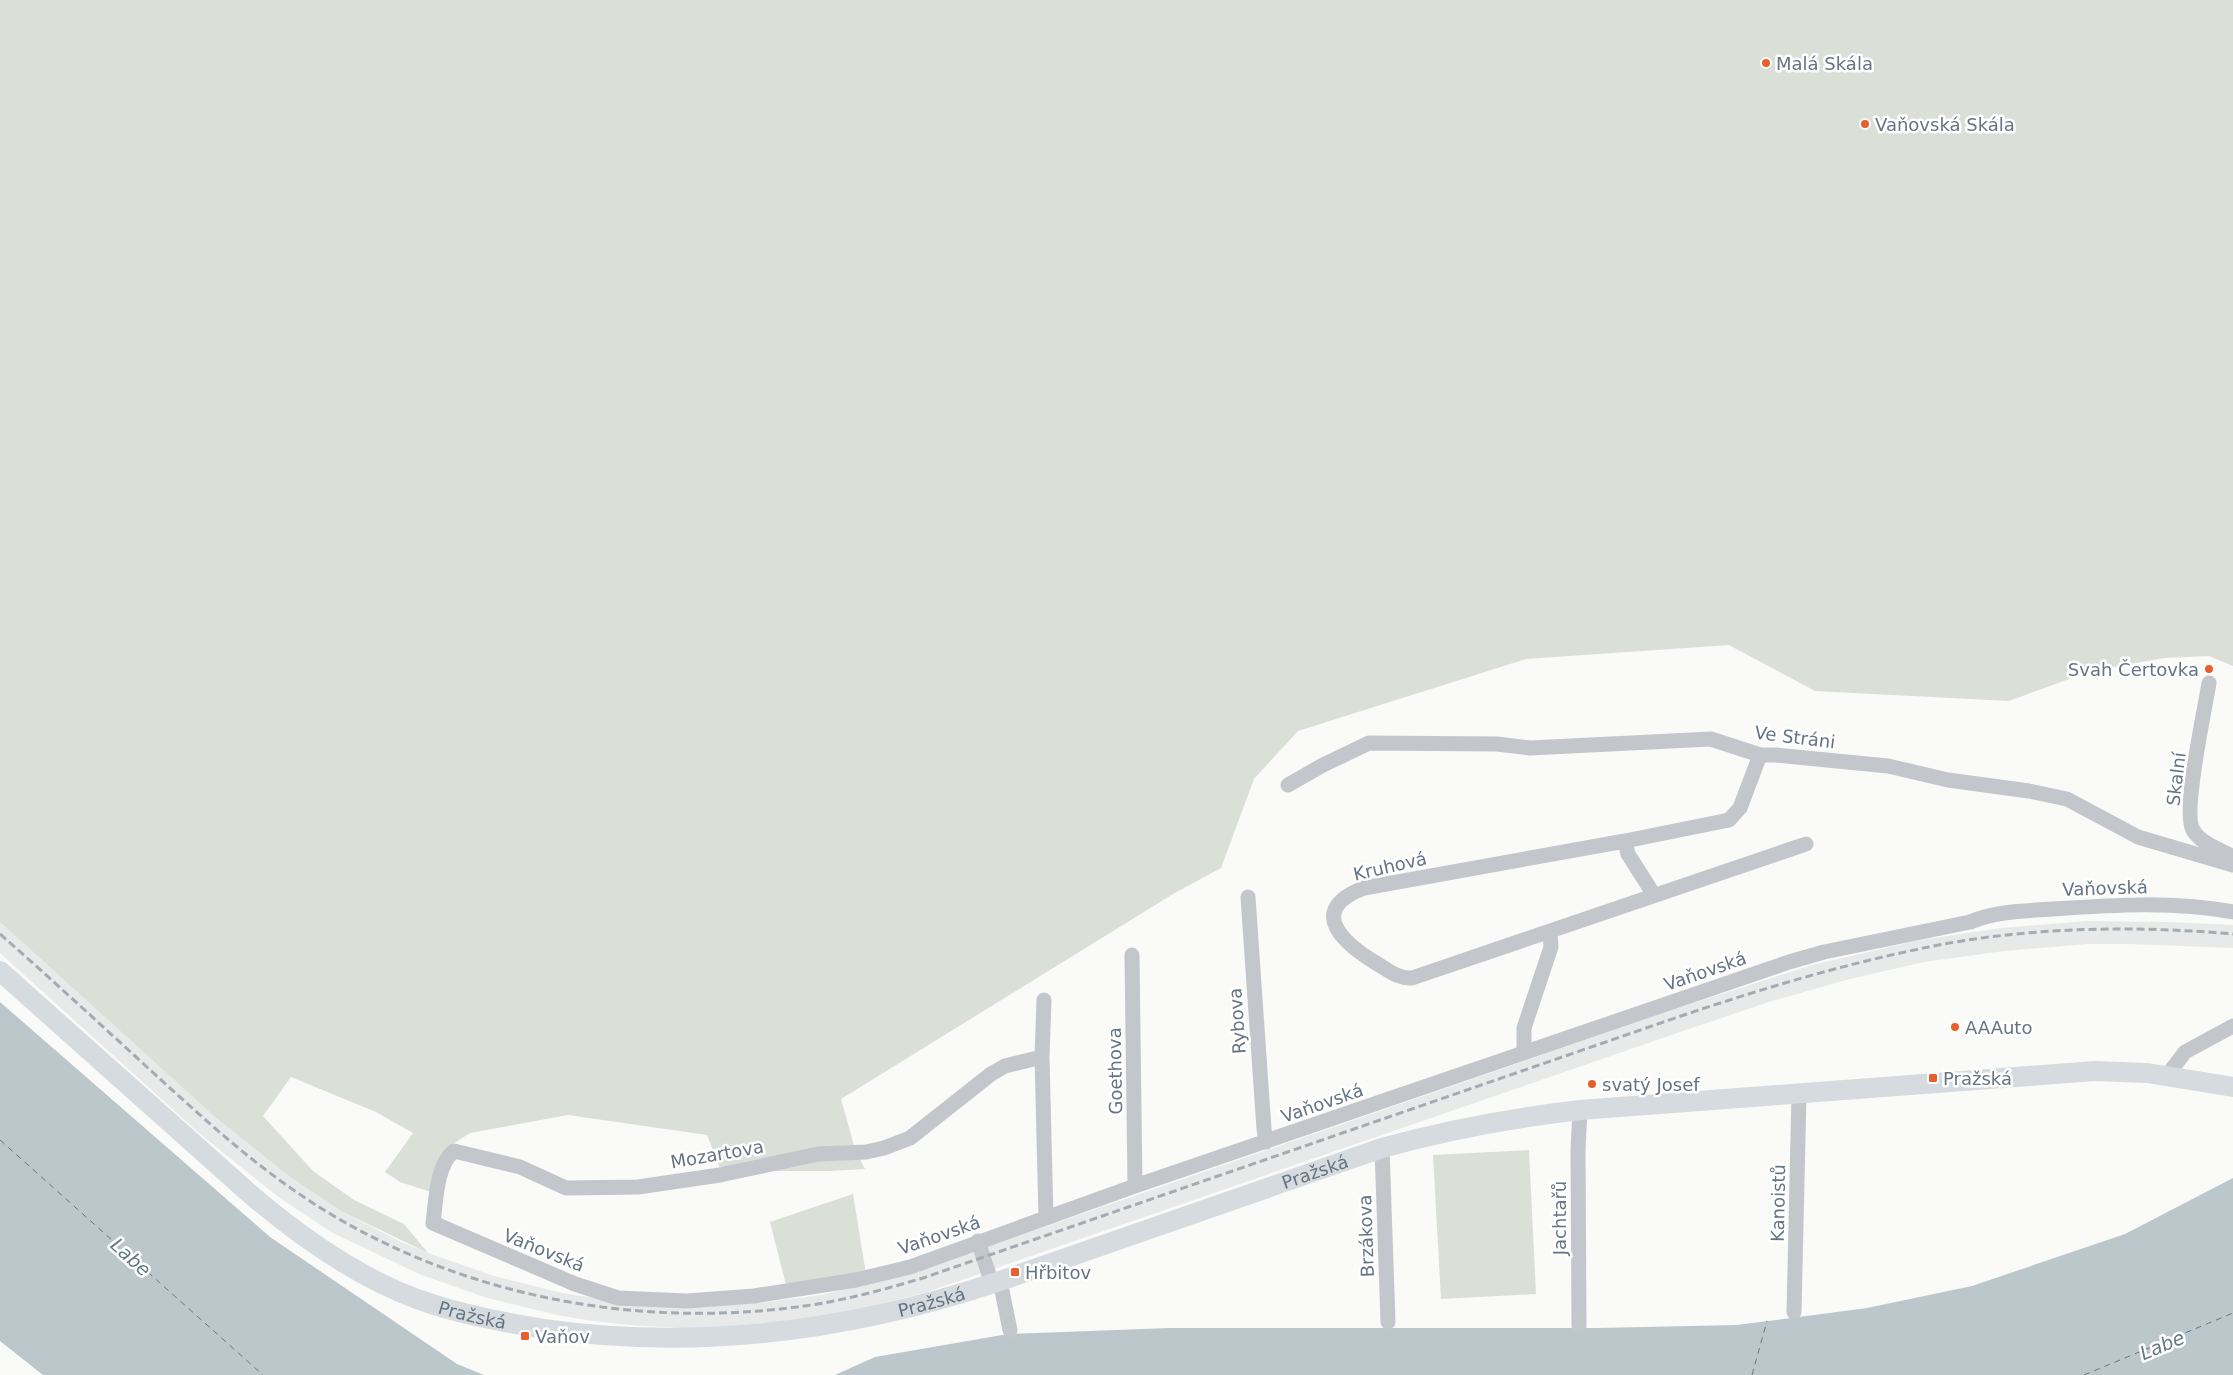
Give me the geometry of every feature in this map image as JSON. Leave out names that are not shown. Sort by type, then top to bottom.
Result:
[{"type":"main road","name":"Pražská","points":[[0,970],[282,1220],[326,1252],[352,1268],[416,1299],[473,1316],[580,1334],[637,1338],[696,1338],[786,1332],[870,1318],[996,1283],[1382,1148],[1484,1123],[1580,1110],[2095,1071],[2121,1071],[2166,1076],[2233,1088]]},
{"type":"street","name":"Skalní","points":[[2209,683],[2190,804],[2191,826],[2201,840],[2233,858]]},
{"type":"street","name":"Ve Stráni","points":[[1288,785],[1340,756],[1369,743],[1497,744],[1530,748],[1711,739],[1760,755],[1888,766],[1948,780],[2029,791],[2067,799],[2138,837],[2233,865]]},
{"type":"street","name":"Kruhová","points":[[1760,755],[1740,808],[1729,820],[1625,841],[1364,888],[1352,892],[1336,908],[1334,915],[1335,926],[1346,942],[1360,953],[1405,978],[1424,976],[1806,844]]},
{"type":"street","points":[[1625,841],[1628,854],[1654,895]]},
{"type":"street","name":"Rybova","points":[[1248,896],[1266,1142]]},
{"type":"street","name":"Vaňovská","points":[[432,1223],[584,1287],[618,1298],[687,1300],[754,1296],[856,1280],[910,1266],[1135,1186],[1789,962],[1824,952],[2016,911],[2138,905],[2180,906],[2233,912]]},
{"type":"street","points":[[1524,1053],[1524,1028],[1551,948],[1550,932]]},
{"type":"street","name":"Goethova","points":[[1132,955],[1135,1186]]},
{"type":"street","points":[[1044,1000],[1042,1057],[1046,1218]]},
{"type":"street","points":[[2166,1076],[2185,1052],[2233,1026]]},
{"type":"street","name":"Mozartova","points":[[432,1223],[439,1181],[447,1157],[454,1151],[520,1167],[566,1188],[638,1187],[720,1175],[818,1154],[866,1152],[910,1138],[991,1074],[1005,1066],[1042,1057]]},
{"type":"street","name":"Kanoistů","points":[[1794,1312],[1800,1094]]},
{"type":"street","name":"Jachtařů","points":[[1579,1326],[1578,1150],[1580,1110]]},
{"type":"street","name":"Brzákova","points":[[1382,1148],[1388,1322]]},
{"type":"street","points":[[978,1241],[996,1283],[1010,1330]]},
{"type":"shaded area","points":[[0,0],[2233,0],[2233,666],[2209,656],[2164,658],[2091,671],[2009,701],[1815,691],[1729,645],[1526,659],[1298,731],[1254,779],[1221,868],[1173,894],[841,1099],[855,1149],[865,1169],[721,1171],[707,1135],[568,1115],[470,1133],[448,1147],[431,1192],[400,1182],[385,1172],[413,1133],[376,1112],[291,1077],[263,1116],[313,1171],[354,1200],[404,1224],[428,1253],[343,1212],[290,1177],[215,1117],[0,922]]},
{"type":"shaded area","points":[[2087,921],[2233,925],[2233,948],[2088,944],[2004,951],[1924,962],[1846,980],[1769,1002],[1683,1031],[927,1292],[826,1318],[698,1329],[593,1321],[557,1315],[487,1298],[419,1274],[331,1232],[277,1196],[200,1134],[0,953],[0,922],[215,1117],[290,1177],[343,1212],[399,1241],[494,1276],[562,1293],[596,1298],[758,1303],[822,1295],[920,1270],[1675,1009],[1812,965],[1920,940],[2001,928]]},
{"type":"shaded area","points":[[1529,1150],[1536,1294],[1441,1299],[1433,1155]]},
{"type":"shaded area","points":[[853,1194],[866,1274],[787,1289],[770,1222]]},
{"type":"water","name":"Labe","points":[[0,1002],[270,1237],[457,1364],[484,1375],[43,1375],[0,1341]]},
{"type":"water","name":"Labe","points":[[2233,1178],[2233,1375],[835,1375],[875,1357],[1008,1334],[1169,1328],[1597,1328],[1737,1325],[1867,1308],[1972,1286],[2125,1234]]},
{"type":"ferry route","points":[[0,1140],[263,1375]]},
{"type":"ferry route","points":[[2084,1375],[2233,1313]]},
{"type":"ferry route","points":[[1752,1375],[1767,1321]]},
{"type":"railway","points":[[0,934],[232,1142],[285,1184],[341,1220],[400,1250],[462,1274],[525,1293],[591,1305],[657,1312],[723,1313],[789,1308],[823,1303],[923,1278],[1678,1017],[1768,988],[1858,963],[1958,942],[2036,932],[2155,929],[2233,934]]},
{"type":"place","name":"Malá Skála","points":[[1766,63]]},
{"type":"place","name":"Vaňovská Skála","points":[[1865,124]]},
{"type":"place","name":"Svah Čertovka","points":[[2209,669]]},
{"type":"place","name":"AAAuto","points":[[1955,1027]]},
{"type":"place","name":"Pražská","points":[[1933,1078]]},
{"type":"place","name":"svatý Josef","points":[[1592,1084]]},
{"type":"place","name":"Hřbitov","points":[[1015,1272]]},
{"type":"place","name":"Vaňov","points":[[525,1336]]}]
